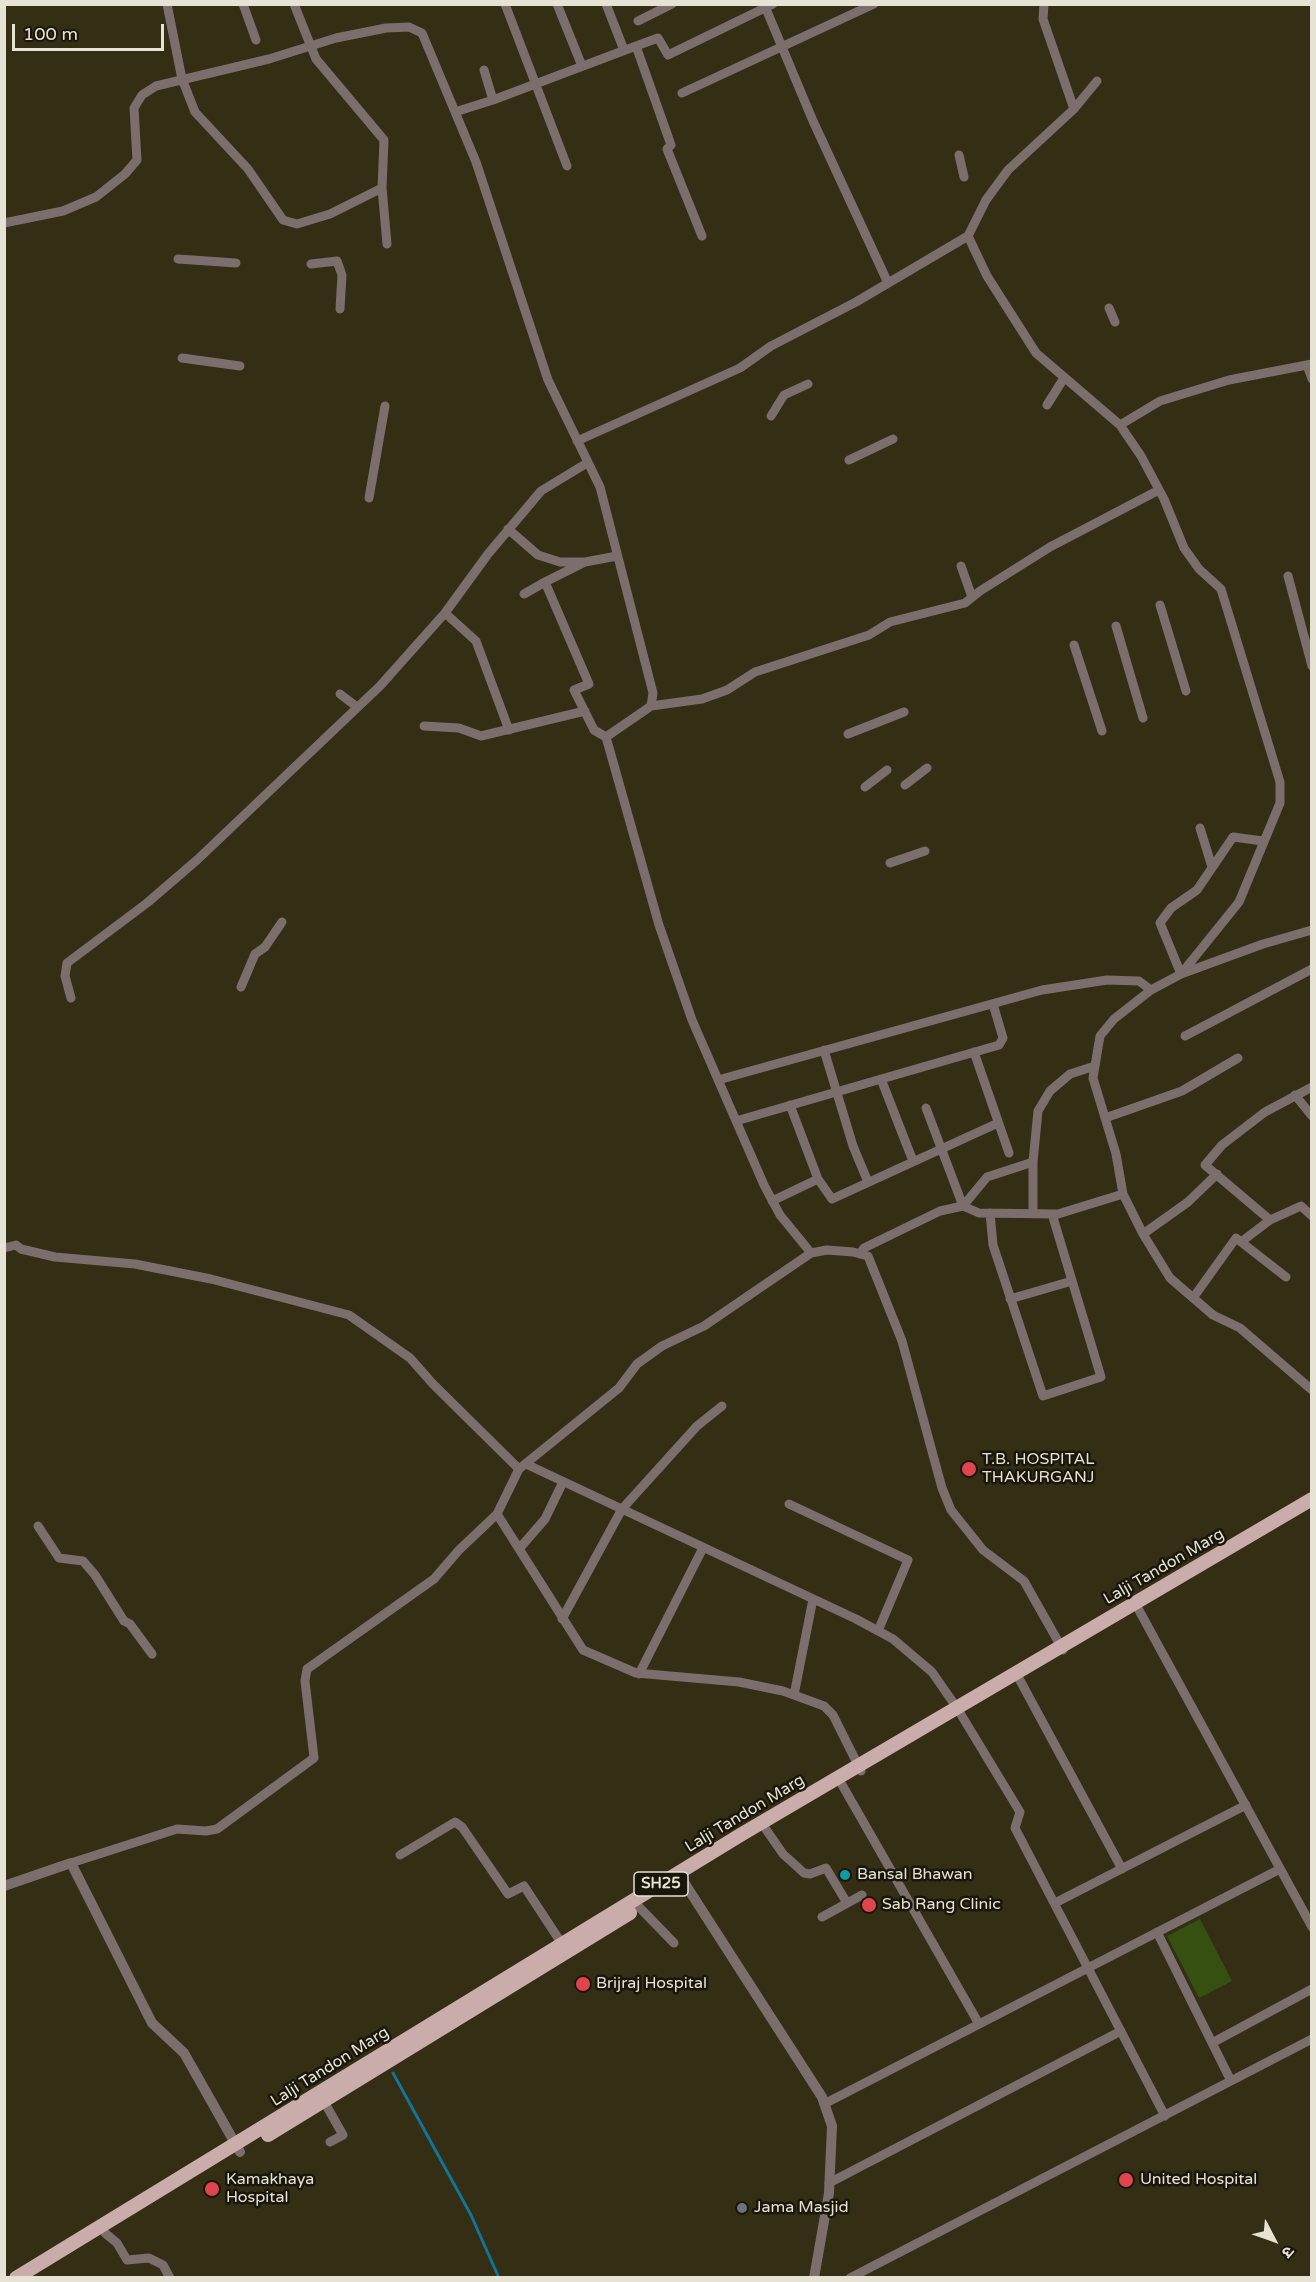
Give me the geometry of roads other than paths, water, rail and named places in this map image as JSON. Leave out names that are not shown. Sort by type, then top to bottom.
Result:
[{"type":"main road","name":"Lalji Tandon Marg","points":[[1243,1543],[1311,1499]]},
{"type":"main road","name":"Lalji Tandon Marg","points":[[16,2277],[238,2148],[473,2004],[639,1907],[680,1876],[860,1768],[1243,1543],[1311,1506]]},
{"type":"main road","name":"Lalji Tandon Marg","points":[[473,2004],[562,1944],[765,1828],[841,1783],[860,1768]]},
{"type":"main road","name":"Lalji Tandon Marg","points":[[30,2277],[105,2233],[238,2148]]},
{"type":"street","points":[[167,4],[182,79],[195,112],[248,169],[283,220],[297,224],[330,214],[382,188]]},
{"type":"street","points":[[243,4],[256,40]]},
{"type":"street","points":[[294,4],[316,59],[384,140],[382,188],[387,244]]},
{"type":"street","points":[[505,4],[567,166]]},
{"type":"street","points":[[557,4],[582,66]]},
{"type":"street","points":[[606,4],[624,50]]},
{"type":"street","points":[[638,21],[672,4]]},
{"type":"street","points":[[682,93],[874,4]]},
{"type":"street","points":[[1044,4],[1043,19],[1074,109]]},
{"type":"street","points":[[454,112],[493,100],[658,38],[668,55],[767,6],[781,47],[888,284]]},
{"type":"street","points":[[4,223],[63,211],[96,197],[125,174],[137,160],[134,108],[142,95],[156,86],[386,28],[410,27],[422,33],[476,162],[548,380],[600,487],[653,693],[651,706]]},
{"type":"street","points":[[636,46],[671,145],[668,149],[702,236]]},
{"type":"street","points":[[484,70],[493,100]]},
{"type":"street","points":[[577,441],[740,368],[771,346],[888,284],[968,236],[986,200],[1008,170],[1074,109],[1097,81]]},
{"type":"street","points":[[959,155],[964,177]]},
{"type":"street","points":[[968,236],[987,276],[1036,353],[1120,425],[1141,456],[1159,490],[1184,548],[1199,569],[1221,589],[1280,782],[1280,803],[1239,902],[1182,974]]},
{"type":"street","points":[[178,259],[236,263]]},
{"type":"street","points":[[311,264],[337,261],[342,275],[340,309]]},
{"type":"street","points":[[1109,308],[1115,322]]},
{"type":"street","points":[[182,358],[240,366]]},
{"type":"street","points":[[1120,425],[1160,401],[1229,380],[1309,365],[1311,379]]},
{"type":"street","points":[[1047,405],[1064,378]]},
{"type":"street","points":[[771,416],[784,395],[808,384]]},
{"type":"street","points":[[369,498],[385,406]]},
{"type":"street","points":[[849,460],[893,439]]},
{"type":"street","points":[[71,999],[65,976],[67,963],[147,903],[197,860],[357,707],[445,613],[508,529],[541,491],[587,463]]},
{"type":"street","points":[[606,737],[651,706],[702,699],[727,690],[755,672],[869,635],[890,622],[964,603],[1050,548],[1159,490]]},
{"type":"street","points":[[508,529],[538,555],[560,562],[585,562],[617,555]]},
{"type":"street","points":[[524,594],[585,562]]},
{"type":"street","points":[[961,566],[972,597]]},
{"type":"street","points":[[1288,576],[1311,666]]},
{"type":"street","points":[[545,582],[589,684],[574,690],[594,730],[606,737],[659,925],[693,1020],[735,1121],[772,1201],[811,1253]]},
{"type":"street","points":[[1160,605],[1186,692]]},
{"type":"street","points":[[445,613],[476,641],[509,730]]},
{"type":"street","points":[[1116,626],[1143,718]]},
{"type":"street","points":[[1074,645],[1102,731]]},
{"type":"street","points":[[653,693],[665,704]]},
{"type":"street","points":[[340,694],[357,707]]},
{"type":"street","points":[[424,726],[459,728],[481,736],[585,711]]},
{"type":"street","points":[[848,734],[904,712]]},
{"type":"street","points":[[904,785],[927,768]]},
{"type":"street","points":[[865,787],[887,770]]},
{"type":"street","points":[[1200,828],[1212,867]]},
{"type":"street","points":[[1182,974],[1160,923],[1171,908],[1197,890],[1233,837],[1263,840]]},
{"type":"street","points":[[890,863],[925,851]]},
{"type":"street","points":[[241,987],[255,954],[265,947],[282,922]]},
{"type":"street","points":[[1311,930],[1263,944],[1182,974],[1151,990],[1114,1019],[1100,1036],[1093,1078],[1116,1154],[1123,1194],[1143,1234],[1170,1278],[1213,1315],[1240,1328],[1311,1390]]},
{"type":"street","points":[[1185,1036],[1311,969]]},
{"type":"street","points":[[718,1080],[1042,990],[1107,980],[1139,981],[1151,990]]},
{"type":"street","points":[[735,1121],[1002,1042],[993,1004]]},
{"type":"street","points":[[824,1050],[853,1146],[868,1182]]},
{"type":"street","points":[[974,1052],[1009,1153]]},
{"type":"street","points":[[1105,1118],[1182,1091],[1238,1058]]},
{"type":"street","points":[[1033,1212],[1033,1162],[1038,1111],[1050,1091],[1070,1074],[1095,1066]]},
{"type":"street","points":[[881,1079],[913,1161]]},
{"type":"street","points":[[1270,1220],[1205,1165],[1222,1145],[1265,1112],[1311,1087]]},
{"type":"street","points":[[1295,1095],[1311,1116]]},
{"type":"street","points":[[790,1106],[818,1179],[832,1199],[998,1123]]},
{"type":"street","points":[[926,1108],[963,1206],[979,1214],[1033,1212],[1052,1214],[1123,1194]]},
{"type":"street","points":[[860,1254],[864,1248],[940,1211],[963,1206],[987,1178],[1033,1162]]},
{"type":"street","points":[[1143,1234],[1188,1202],[1216,1174]]},
{"type":"street","points":[[772,1201],[818,1179]]},
{"type":"street","points":[[1241,1242],[1270,1220],[1302,1206],[1311,1216]]},
{"type":"street","points":[[990,1213],[993,1245],[1043,1396],[1101,1377],[1052,1214]]},
{"type":"street","points":[[1193,1298],[1236,1238],[1286,1277]]},
{"type":"street","points":[[4,1248],[16,1245],[21,1249],[55,1257],[135,1264],[200,1277],[349,1315],[410,1358],[433,1384],[522,1467],[563,1482],[893,1639],[932,1672],[959,1710],[1020,1812],[1015,1828],[1165,2116]]},
{"type":"street","points":[[4,1886],[177,1829],[206,1832],[217,1829],[314,1758],[305,1681],[307,1668],[434,1579],[474,1534],[497,1514],[522,1467],[620,1388],[637,1364],[662,1346],[704,1326],[811,1253],[828,1250],[868,1256],[902,1341],[942,1488],[951,1510],[983,1550],[1024,1581],[1063,1649]]},
{"type":"street","points":[[1010,1299],[1072,1281]]},
{"type":"street","points":[[562,1619],[621,1509],[697,1426],[722,1406]]},
{"type":"street","points":[[519,1549],[545,1519],[563,1482]]},
{"type":"street","points":[[789,1504],[908,1560],[878,1630]]},
{"type":"street","points":[[497,1514],[583,1650],[600,1660],[639,1674],[739,1682],[794,1695],[824,1706],[833,1715],[860,1768]]},
{"type":"street","points":[[38,1526],[59,1558],[83,1562],[95,1575],[124,1621],[130,1624],[152,1654]]},
{"type":"street","points":[[639,1674],[703,1548]]},
{"type":"street","points":[[794,1695],[813,1599]]},
{"type":"street","points":[[1137,1605],[1311,1927]]},
{"type":"street","points":[[1017,1676],[1122,1869]]},
{"type":"street","points":[[841,1783],[979,2024]]},
{"type":"street","points":[[1055,1904],[1246,1805]]},
{"type":"street","points":[[400,1855],[455,1822],[462,1827],[508,1894],[524,1886],[562,1944]]},
{"type":"street","points":[[765,1828],[783,1854],[804,1873],[810,1874],[826,1868],[847,1903]]},
{"type":"street","points":[[71,1863],[152,2023],[184,2053],[238,2148]]},
{"type":"street","points":[[824,2103],[1280,1869]]},
{"type":"street","points":[[680,1876],[824,2103],[832,2127],[829,2182],[814,2277]]},
{"type":"street","points":[[822,1917],[862,1895]]},
{"type":"street","points":[[639,1907],[674,1943]]},
{"type":"street","points":[[1157,1932],[1231,2081]]},
{"type":"street","points":[[1212,2043],[1311,1989]]},
{"type":"street","points":[[829,2182],[1121,2031]]},
{"type":"street","points":[[850,2277],[1311,2039]]},
{"type":"street","points":[[322,2098],[343,2134],[330,2142]]},
{"type":"street","points":[[105,2233],[117,2243],[127,2260],[148,2258],[163,2265],[170,2277]]},
{"type":"waterway","points":[[393,2073],[471,2215],[499,2278]]},
{"type":"place","name":"T.B. HOSPITAL THAKURGANJ","points":[[969,1469]]},
{"type":"place","name":"Bansal Bhawan","points":[[845,1875]]},
{"type":"place","name":"Sab Rang Clinic","points":[[869,1905]]},
{"type":"place","name":"Brijraj Hospital","points":[[583,1984]]},
{"type":"place","name":"United Hospital","points":[[1126,2180]]},
{"type":"place","name":"Kamakhaya Hospital","points":[[212,2189]]},
{"type":"place","name":"Jama Masjid","points":[[742,2208]]}]
